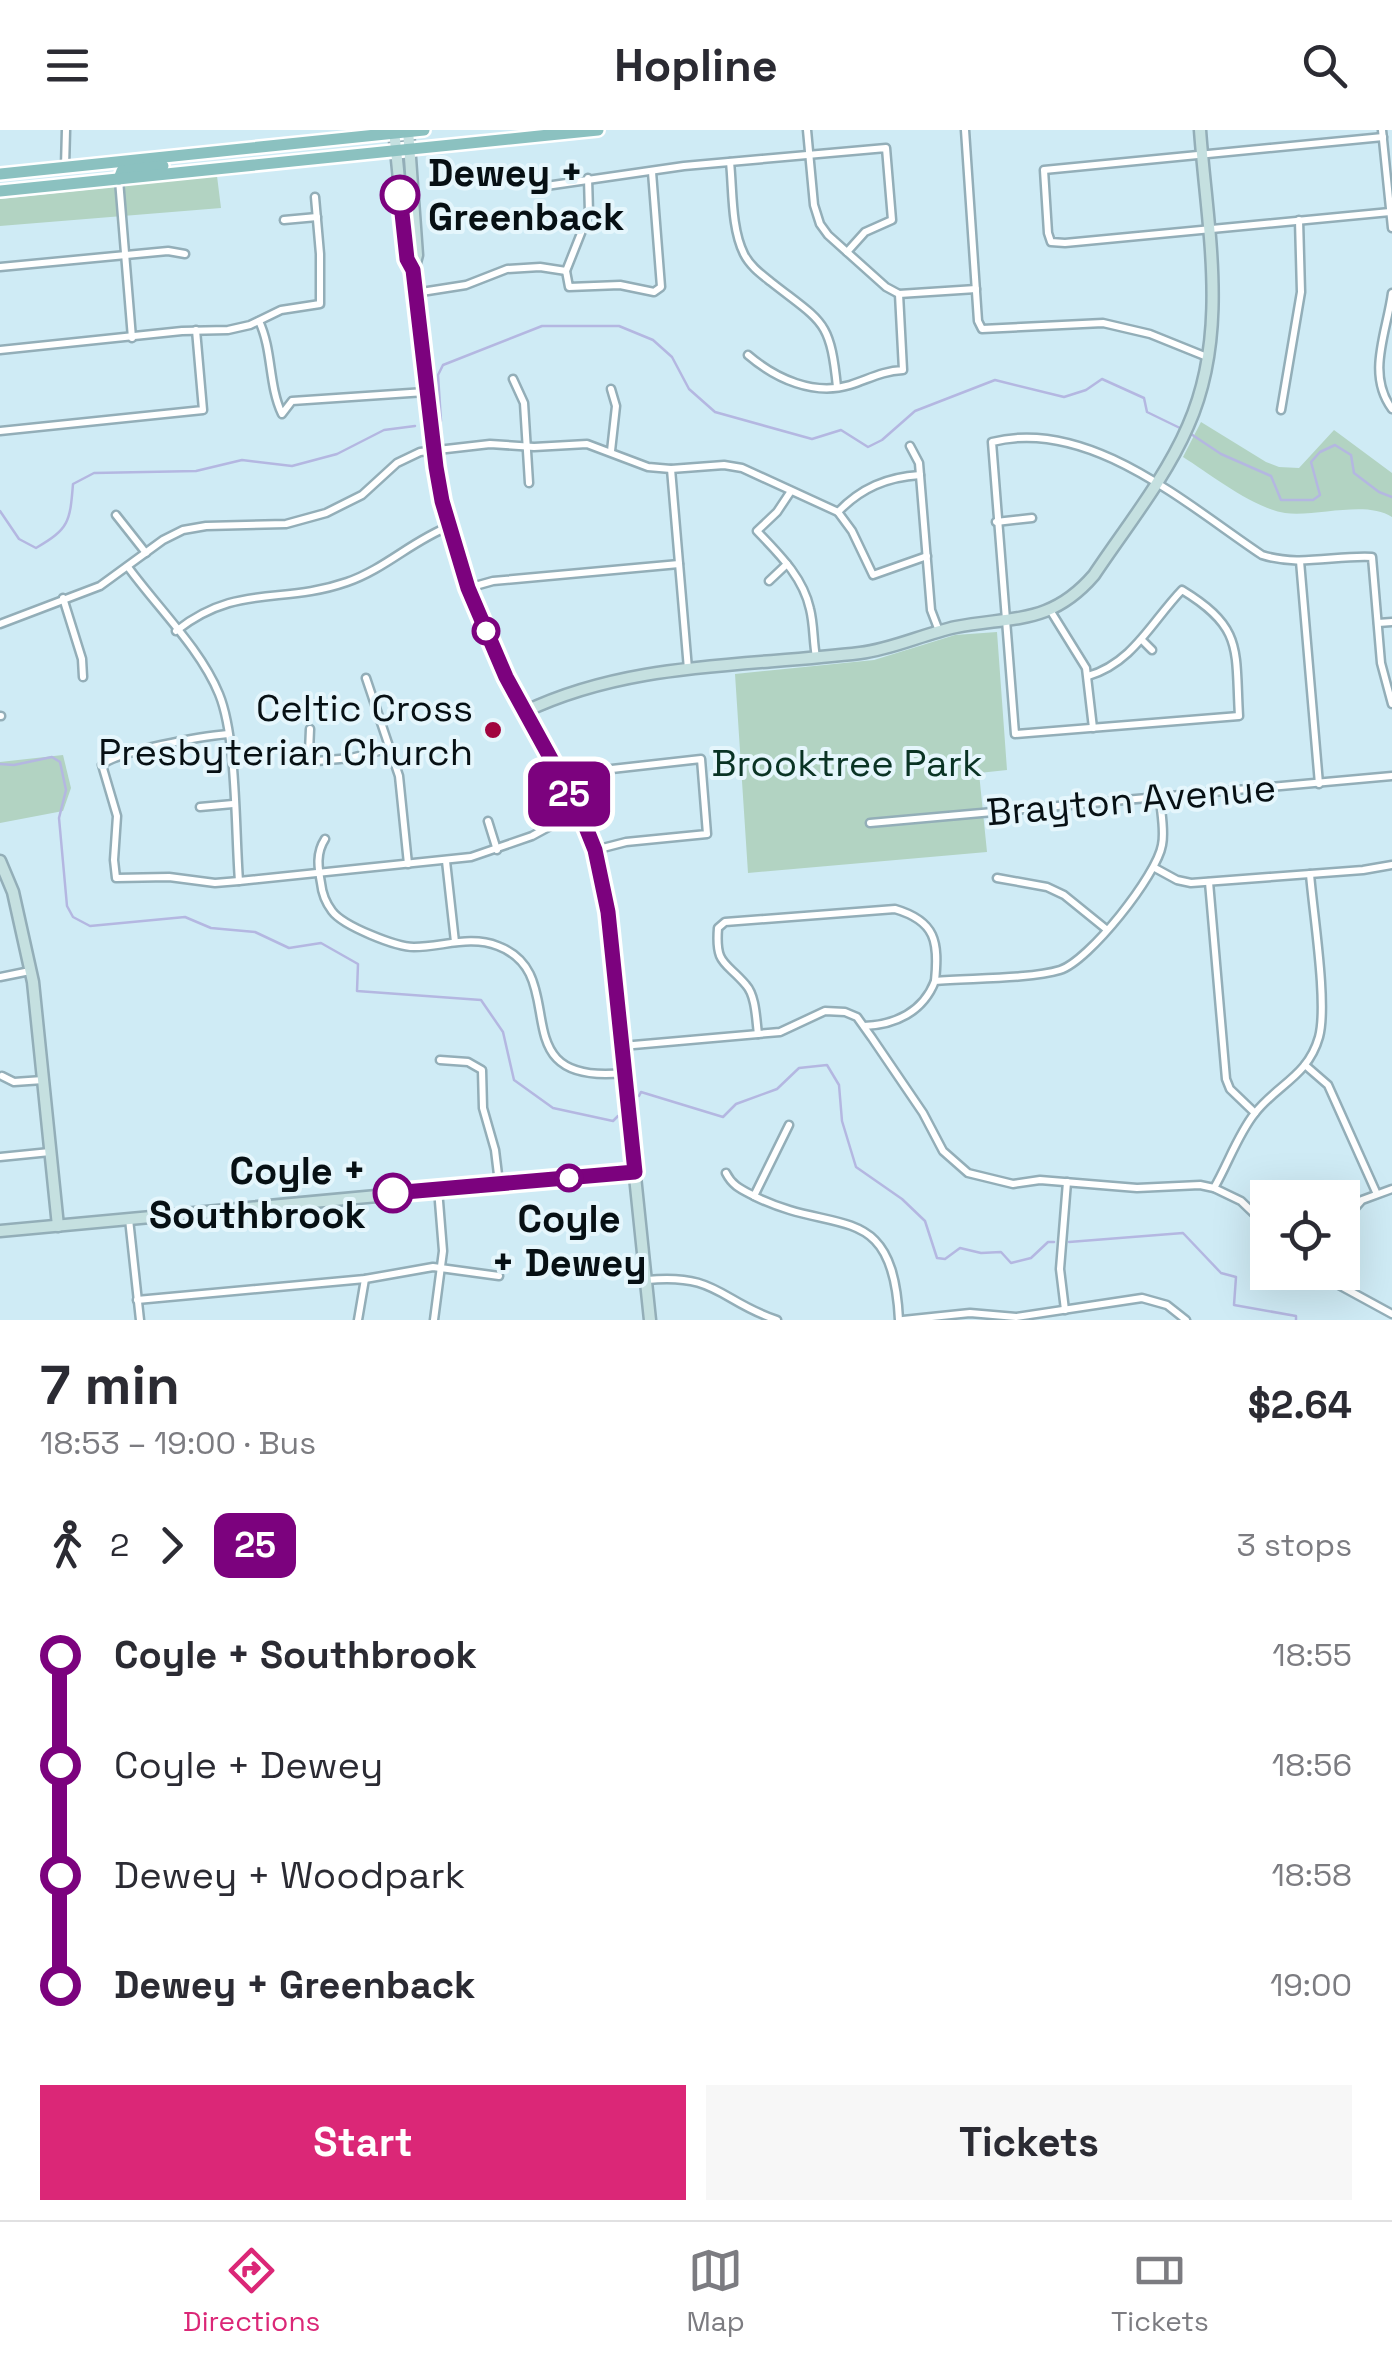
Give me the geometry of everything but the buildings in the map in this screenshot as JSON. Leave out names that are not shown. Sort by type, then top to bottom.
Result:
[{"type":"main road","points":[[0,174],[424,130]]},
{"type":"main road","points":[[0,190],[598,130]]},
{"type":"main road","points":[[118,179],[122,170],[177,164],[183,156]]},
{"type":"street","points":[[66,130],[66,168]]},
{"type":"street","points":[[808,130],[816,214],[823,229],[886,287],[899,294],[976,289]]},
{"type":"street","points":[[964,130],[982,329],[1103,323],[1150,334],[1207,357]]},
{"type":"street","points":[[524,712],[600,682],[873,651],[939,631],[1004,622],[1050,610],[1066,601],[1094,575],[1181,442],[1190,422],[1207,357],[1214,287],[1200,130]]},
{"type":"street","points":[[401,131],[417,255],[413,270],[425,392],[450,526],[468,588],[524,712],[579,810],[595,850],[608,912],[650,1320]]},
{"type":"street","points":[[1390,212],[1051,242],[1044,170],[1383,134],[1392,228]]},
{"type":"street","points":[[546,186],[730,162],[886,148],[892,220],[865,232],[848,252]]},
{"type":"street","points":[[730,162],[738,238],[745,257],[828,331],[837,387]]},
{"type":"street","points":[[588,178],[589,213],[566,271],[568,287],[620,285],[658,292],[661,278],[652,172]]},
{"type":"street","points":[[118,179],[132,338]]},
{"type":"street","points":[[0,350],[228,330],[281,310],[320,304],[315,198]]},
{"type":"street","points":[[284,220],[317,217]]},
{"type":"street","points":[[1281,410],[1301,292],[1299,220]]},
{"type":"street","points":[[0,267],[168,251],[185,254]]},
{"type":"street","points":[[415,293],[466,285],[508,269],[540,266],[566,271]]},
{"type":"street","points":[[1392,293],[1388,341],[1378,374],[1381,390],[1392,409]]},
{"type":"street","points":[[748,355],[802,386],[837,387],[879,372],[902,370],[899,294]]},
{"type":"street","points":[[259,320],[268,344],[274,398],[282,414],[292,401],[425,392]]},
{"type":"street","points":[[0,431],[203,410],[196,330]]},
{"type":"street","points":[[513,379],[524,403],[529,483]]},
{"type":"street","points":[[611,389],[616,406],[611,451]]},
{"type":"street","points":[[1088,676],[1111,668],[1142,640],[1182,590],[1215,612],[1232,636],[1239,716],[1015,734],[992,442],[1022,438],[1071,443],[1104,454],[1262,555],[1300,562],[1372,557],[1381,664],[1392,704]]},
{"type":"street","points":[[0,624],[100,586],[172,535],[195,527],[286,524],[326,514],[362,495],[405,458],[434,450],[490,444],[587,444],[639,465],[671,470],[734,466],[838,512],[874,574],[927,556]]},
{"type":"street","points":[[910,446],[918,459],[931,610],[939,631]]},
{"type":"street","points":[[671,470],[688,670]]},
{"type":"street","points":[[838,512],[852,498],[877,484],[920,475]]},
{"type":"street","points":[[792,491],[778,512],[757,531],[805,590],[816,658]]},
{"type":"street","points":[[116,515],[146,553]]},
{"type":"street","points":[[996,522],[1032,518]]},
{"type":"street","points":[[176,631],[206,610],[228,601],[314,590],[359,578],[450,526]]},
{"type":"street","points":[[1300,562],[1318,784]]},
{"type":"street","points":[[468,588],[493,582],[679,564]]},
{"type":"street","points":[[769,580],[787,564]]},
{"type":"street","points":[[128,567],[219,694],[228,734],[240,881]]},
{"type":"street","points":[[62,598],[82,659],[83,677]]},
{"type":"street","points":[[1050,610],[1081,656],[1088,676],[1093,728]]},
{"type":"street","points":[[1378,623],[1392,622]]},
{"type":"street","points":[[1142,640],[1152,650]]},
{"type":"street","points":[[366,678],[402,790],[408,864]]},
{"type":"street","points":[[310,729],[310,752],[317,761],[352,758],[391,748]]},
{"type":"street","points":[[228,734],[133,751],[102,765],[117,816],[116,878],[240,881],[446,861],[497,850],[579,810]]},
{"type":"street","points":[[558,775],[701,759],[707,834],[626,842],[595,850]]},
{"type":"street","name":"Brayton Avenue","points":[[870,823],[1392,776]]},
{"type":"street","points":[[935,981],[1058,970],[1072,964],[1155,868],[1162,846],[1160,798]]},
{"type":"street","points":[[200,807],[233,804]]},
{"type":"street","points":[[488,821],[497,850]]},
{"type":"street","points":[[325,839],[319,852],[319,873],[329,908],[350,924],[398,946],[488,942],[508,950],[522,962],[535,985],[543,1038],[559,1060],[586,1074],[625,1074]]},
{"type":"street","points":[[0,861],[30,971],[58,1226]]},
{"type":"street","points":[[446,861],[455,942]]},
{"type":"street","points":[[1155,868],[1177,880],[1209,882],[1392,865]]},
{"type":"street","points":[[1214,1188],[1255,1113],[1297,1077],[1320,1035],[1310,874]]},
{"type":"street","points":[[996,878],[1047,887],[1064,895],[1106,929]]},
{"type":"street","points":[[1209,882],[1226,1080],[1255,1113]]},
{"type":"street","points":[[758,1034],[752,994],[728,971],[720,954],[718,928],[724,922],[896,909],[914,914],[936,940],[935,981],[928,996],[909,1014],[890,1023],[863,1026]]},
{"type":"street","points":[[0,978],[30,971]]},
{"type":"street","points":[[622,1046],[758,1034],[792,1028],[825,1011],[846,1012],[857,1017],[924,1113],[943,1151],[953,1162],[982,1179],[1003,1184],[1040,1180],[1136,1188],[1184,1184],[1214,1188],[1240,1200],[1250,1210]]},
{"type":"street","points":[[440,1060],[468,1062],[484,1074],[483,1108],[499,1183]]},
{"type":"street","points":[[1305,1065],[1328,1085],[1376,1192]]},
{"type":"street","points":[[2,1076],[14,1082],[43,1080]]},
{"type":"street","points":[[754,1196],[789,1125]]},
{"type":"street","points":[[0,1157],[50,1152]]},
{"type":"street","points":[[0,1231],[635,1172]]},
{"type":"street","points":[[726,1173],[736,1187],[754,1196],[802,1214],[846,1222],[865,1232],[889,1259],[901,1320],[1016,1317],[1142,1298],[1167,1305],[1186,1320]]},
{"type":"street","points":[[1064,1310],[1060,1270],[1066,1182]]},
{"type":"street","points":[[1360,1202],[1392,1188]]},
{"type":"street","points":[[434,1320],[442,1266],[438,1189]]},
{"type":"street","points":[[129,1220],[140,1320]]},
{"type":"street","points":[[137,1300],[365,1279],[442,1266],[499,1276]]},
{"type":"street","points":[[646,1280],[677,1278],[706,1283],[778,1320]]},
{"type":"street","points":[[358,1320],[365,1279]]},
{"type":"street","points":[[1348,1290],[1392,1314]]},
{"type":"green space","points":[[217,176],[221,208],[0,226],[0,199]]},
{"type":"green space","points":[[1201,422],[1279,467],[1299,468],[1334,430],[1392,473],[1392,517],[1355,509],[1285,513],[1259,505],[1183,457]]},
{"type":"green space","name":"Brooktree Park","points":[[997,632],[1007,770],[979,773],[987,852],[748,873],[735,674],[874,660],[955,635]]},
{"type":"green space","points":[[63,755],[71,788],[63,811],[0,823],[0,762]]},
{"type":"waterway","points":[[441,421],[438,375],[443,365],[542,326],[619,326],[653,340],[672,357],[689,389],[715,412],[812,439],[841,430],[868,447],[915,411],[995,380],[1064,397],[1086,390],[1102,379],[1144,398],[1147,412],[1184,430]]},
{"type":"waterway","points":[[0,511],[19,539],[36,548],[66,523],[73,484],[94,473],[196,471],[242,460],[292,466],[337,454],[384,430],[415,426]]},
{"type":"waterway","points":[[1191,434],[1221,454],[1271,476],[1281,500],[1313,500],[1320,495],[1311,462],[1335,445],[1351,455],[1354,473],[1392,497]]},
{"type":"waterway","points":[[0,764],[52,757],[60,762],[66,790],[59,818],[67,906],[73,917],[90,926],[185,917],[211,928],[255,932],[289,948],[321,943],[358,964],[357,991],[481,1000],[503,1032],[514,1080],[553,1108],[613,1121],[618,1116]]},
{"type":"waterway","points":[[639,1096],[641,1092],[723,1117],[736,1104],[777,1089],[799,1068],[827,1065],[839,1085],[842,1121],[856,1167],[902,1199],[925,1221],[937,1258],[945,1259],[960,1248],[1001,1252],[1011,1263],[1031,1258],[1048,1242],[1054,1242]]},
{"type":"waterway","points":[[1069,1242],[1183,1233],[1221,1273],[1236,1277],[1234,1305],[1296,1316],[1296,1320]]},
{"type":"bus line","name":"25","points":[[393,1193],[635,1172],[608,912],[595,850],[579,810],[500,663],[468,588],[442,501],[400,195]]},
{"type":"place","name":"Dewey + Greenback","points":[[400,195]]},
{"type":"place","name":"Celtic Cross Presbyterian Church","points":[[493,730]]},
{"type":"place","name":"Coyle + Dewey","points":[[569,1178]]},
{"type":"place","name":"Coyle + Southbrook","points":[[393,1193]]}]
